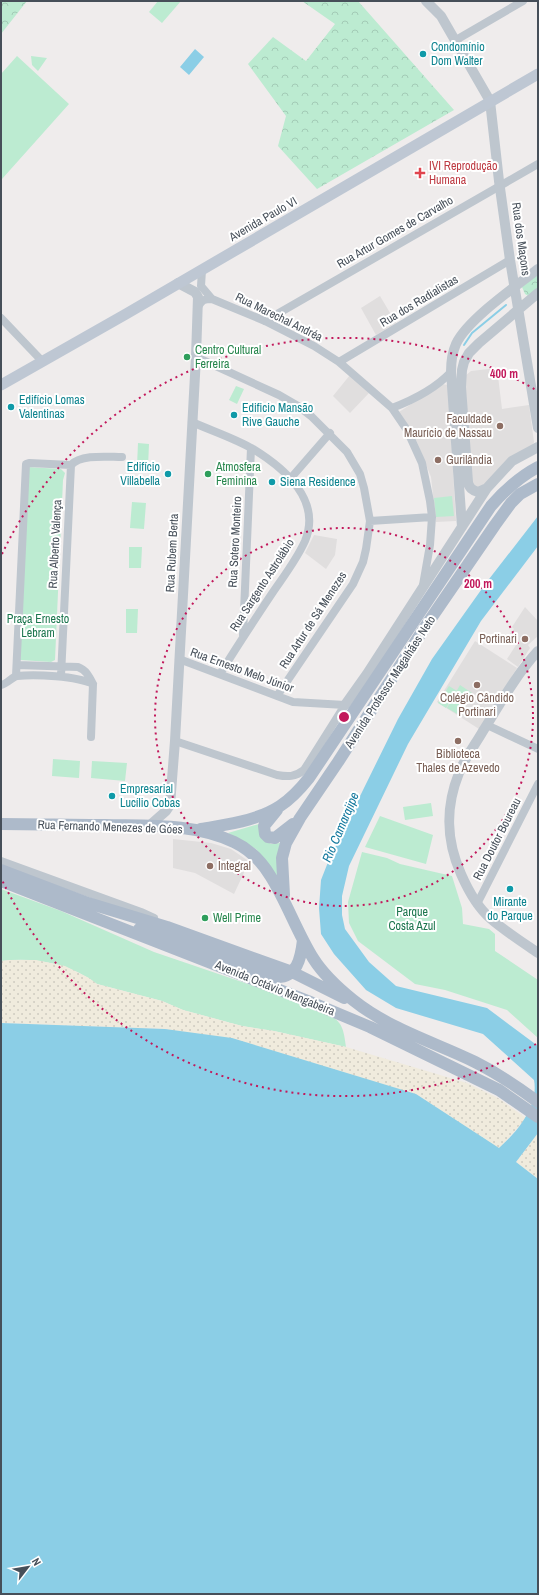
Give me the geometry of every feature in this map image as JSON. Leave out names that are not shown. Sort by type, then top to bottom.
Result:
[{"type":"main road","name":"Avenida Paulo VI","points":[[1,385],[202,270],[538,74]]},
{"type":"main road","name":"Avenida Professor Magalhães Neto","points":[[197,830],[248,820],[281,806],[301,788],[491,506],[506,488],[523,474],[538,467]]},
{"type":"main road","name":"Avenida Professor Magalhães Neto","points":[[285,900],[282,881],[282,858],[286,843],[300,818],[423,630],[495,525],[516,498],[538,484]]},
{"type":"main road","points":[[363,698],[367,674]]},
{"type":"main road","points":[[281,806],[264,826],[265,834],[268,837],[272,839],[280,836],[300,818]]},
{"type":"main road","name":"Rua Fernando Menezes de Góes","points":[[1,824],[149,826],[197,830],[232,841],[248,850],[270,874],[285,900]]},
{"type":"main road","name":"Avenida Octávio Mangabeira","points":[[1,870],[88,903],[167,927],[292,972],[359,1005]]},
{"type":"main road","name":"Avenida Octávio Mangabeira","points":[[1,881],[308,1001],[370,1027],[483,1082],[513,1099],[538,1117]]},
{"type":"main road","name":"Avenida Octávio Mangabeira","points":[[285,900],[313,959],[341,990],[359,1005],[382,1020],[474,1062],[520,1089],[538,1102]]},
{"type":"main road","points":[[115,926],[163,934],[276,977],[287,976],[296,969],[301,957],[303,940]]},
{"type":"street","points":[[426,1],[441,16]]},
{"type":"street","points":[[434,1],[441,16],[490,101]]},
{"type":"street","points":[[456,40],[514,3],[523,1]]},
{"type":"street","name":"Rua dos Maçons","points":[[490,101],[510,260],[514,287],[534,381],[538,428]]},
{"type":"street","name":"Rua Artur Gomes de Carvalho","points":[[265,321],[538,164]]},
{"type":"street","name":"Rua dos Radialistas","points":[[339,362],[510,260]]},
{"type":"street","points":[[462,527],[451,372],[452,355],[456,344],[470,324],[538,269]]},
{"type":"street","points":[[202,270],[201,286],[212,299]]},
{"type":"street","name":"Rua Rubem Berta","points":[[149,826],[166,811],[170,805],[175,741],[196,357],[198,297],[195,292],[178,283]]},
{"type":"street","points":[[487,488],[478,492],[469,486],[468,482],[461,387],[462,370],[469,353],[538,292]]},
{"type":"street","points":[[198,307],[201,301],[205,299],[212,299]]},
{"type":"street","name":"Rua Marechal Andréa","points":[[212,299],[265,321],[314,346],[339,362],[392,408],[407,430],[422,462],[430,501],[432,517],[430,545],[423,587]]},
{"type":"street","points":[[1,318],[42,361]]},
{"type":"street","name":"Rua Artur de Sá Menezes","points":[[196,357],[279,395],[298,406],[330,433],[347,452],[360,474],[364,488],[370,521],[363,562],[353,584],[277,696]]},
{"type":"street","points":[[392,408],[435,386],[451,372]]},
{"type":"street","name":"Rua Sargento Astrolábio","points":[[192,422],[251,448],[290,478],[302,494],[307,506],[309,518],[306,536],[295,558],[243,636],[220,674]]},
{"type":"street","points":[[290,478],[330,433]]},
{"type":"street","name":"Avenida Professor Magalhães Neto","points":[[175,741],[278,775],[290,776],[304,770],[487,488],[512,461],[538,446]]},
{"type":"street","name":"Rua Sotero Monteiro","points":[[243,636],[251,448]]},
{"type":"street","points":[[16,676],[26,464],[71,465],[75,460],[84,458],[122,456]]},
{"type":"street","name":"Rua Alberto Valença","points":[[61,676],[71,465]]},
{"type":"street","points":[[370,521],[432,517]]},
{"type":"street","points":[[538,651],[528,661],[511,687],[459,772],[451,797],[448,824],[450,842],[457,865],[477,904],[491,919],[538,953]]},
{"type":"street","name":"Rua Ernesto Melo Júnior","points":[[179,659],[293,702],[345,705]]},
{"type":"street","points":[[17,665],[78,667],[83,669],[90,676],[93,684],[91,736]]},
{"type":"street","points":[[1,685],[6,684],[16,676],[61,676],[82,679],[93,684]]},
{"type":"street","points":[[487,725],[538,749]]},
{"type":"street","name":"Rua Doutor Boureau","points":[[477,904],[538,784]]},
{"type":"street","name":"Avenida Octávio Mangabeira","points":[[1,861],[141,912],[167,927]]},
{"type":"shaded area","points":[[380,296],[396,323],[376,335],[361,308]]},
{"type":"shaded area","name":"Faculdade Maurício de Nassau","points":[[497,368],[502,409],[529,405],[534,442],[532,448],[482,486],[476,488],[471,481],[465,376],[471,371]]},
{"type":"shaded area","points":[[350,375],[369,393],[350,413],[333,396]]},
{"type":"shaded area","name":"Gurilândia","points":[[442,384],[448,385],[456,521],[436,522],[431,477],[417,442],[399,412]]},
{"type":"shaded area","points":[[314,535],[337,539],[335,555],[326,569],[305,553]]},
{"type":"shaded area","name":"Portinari","points":[[525,607],[538,621],[538,636],[528,645],[530,648],[518,667],[507,659],[518,642],[509,635],[514,629],[512,627]]},
{"type":"shaded area","name":"Colégio Cândido Portinari","points":[[475,641],[517,668],[479,729],[437,702]]},
{"type":"shaded area","name":"Integral","points":[[173,839],[211,843],[231,849],[247,860],[248,864],[234,894],[195,873],[173,868]]},
{"type":"green space","points":[[1,1],[27,1],[1,34]]},
{"type":"green space","points":[[158,1],[181,1],[162,23],[149,12]]},
{"type":"green space","points":[[302,1],[358,1],[454,110],[317,189],[278,146],[286,116],[248,64],[273,37],[306,61],[335,24]]},
{"type":"green space","points":[[17,56],[69,104],[2,179],[1,74]]},
{"type":"green space","points":[[31,56],[47,58],[38,71],[32,65]]},
{"type":"green space","points":[[538,274],[538,290],[530,297],[525,294],[522,287]]},
{"type":"green space","points":[[236,386],[244,389],[237,404],[229,400]]},
{"type":"green space","points":[[138,443],[149,444],[148,467],[137,466]]},
{"type":"green space","name":"Praça Ernesto Lebram","points":[[27,467],[61,469],[65,473],[63,480],[55,660],[51,662],[20,660]]},
{"type":"green space","points":[[452,496],[454,516],[436,517],[434,498]]},
{"type":"green space","points":[[132,502],[146,503],[144,529],[130,528]]},
{"type":"green space","points":[[129,547],[142,547],[141,568],[129,568]]},
{"type":"green space","points":[[126,609],[138,609],[137,633],[126,633]]},
{"type":"green space","points":[[460,685],[472,693],[459,715],[447,708]]},
{"type":"green space","points":[[449,686],[457,691],[446,708],[438,703]]},
{"type":"green space","points":[[53,759],[80,761],[79,778],[52,776]]},
{"type":"green space","points":[[92,761],[127,763],[125,781],[91,778]]},
{"type":"green space","points":[[431,803],[433,816],[405,820],[403,807]]},
{"type":"green space","points":[[380,816],[433,835],[426,864],[365,847]]},
{"type":"green space","points":[[259,824],[265,840],[271,844],[280,843],[277,876],[256,849],[228,833]]},
{"type":"green space","name":"Parque Costa Azul","points":[[362,852],[387,858],[400,864],[452,876],[462,908],[463,924],[489,929],[495,934],[495,951],[538,980],[538,1038],[507,1010],[445,990],[415,984],[358,941],[349,923],[348,902]]},
{"type":"green space","points":[[1,889],[61,911],[154,952],[321,1009],[337,1020],[340,1024],[344,1033],[346,1047],[274,1031],[242,1026],[183,1010],[162,1001],[97,984],[75,971],[51,963],[26,960],[1,961]]},
{"type":"sand","points":[[36,960],[65,966],[89,978],[97,984],[162,1001],[183,1010],[242,1026],[274,1031],[346,1047],[467,1083],[498,1098],[526,1118],[499,1149],[416,1094],[165,1029],[1,1023],[1,961]]},
{"type":"sand","points":[[538,1133],[538,1179],[516,1162]]},
{"type":"water","points":[[195,49],[204,57],[189,75],[180,67]]},
{"type":"water","points":[[538,516],[538,546],[481,621],[408,744],[349,866],[342,896],[342,915],[345,929],[369,962],[396,986],[487,1008],[538,1046],[538,1133],[516,1162],[538,1179],[538,1594],[1,1594],[1,1023],[165,1029],[232,1038],[416,1094],[499,1148],[513,1134],[530,1109],[535,1090],[534,1080],[483,1034],[396,1008],[366,990],[334,954],[321,934],[319,908],[321,880],[330,857],[398,719],[432,659],[486,583]]},
{"type":"waterway","points":[[464,345],[472,333],[506,305]]},
{"type":"place","name":"Condomínio Dom Walter","points":[[423,54]]},
{"type":"place","name":"IVI Reprodução Humana","points":[[420,173]]},
{"type":"place","name":"Centro Cultural Ferreira","points":[[187,357]]},
{"type":"place","name":"Edifício Lomas Valentinas","points":[[11,407]]},
{"type":"place","name":"Edificio Mansão Rive Gauche","points":[[234,415]]},
{"type":"place","name":"Faculdade Maurício de Nassau","points":[[500,426]]},
{"type":"place","name":"Gurilândia","points":[[438,460]]},
{"type":"place","name":"Edifício Villabella","points":[[168,474]]},
{"type":"place","name":"Atmosfera Feminina","points":[[208,474]]},
{"type":"place","name":"Siena Residence","points":[[272,482]]},
{"type":"place","name":"Portinari","points":[[525,639]]},
{"type":"place","name":"Colégio Cândido Portinari","points":[[477,685]]},
{"type":"place","name":"Biblioteca Thales de Azevedo","points":[[458,741]]},
{"type":"place","name":"Empresarial Lucílio Cobas","points":[[112,796]]},
{"type":"place","name":"Integral","points":[[210,866]]},
{"type":"place","name":"Mirante do Parque","points":[[510,889]]},
{"type":"place","name":"Well Prime","points":[[205,918]]},
{"type":"water label","name":"Rio Camarajipe","points":[[340,827]]}]
